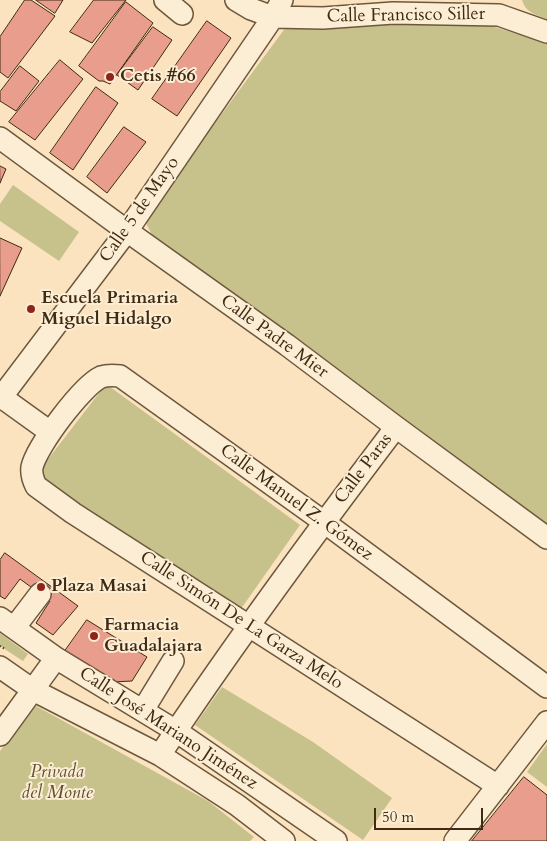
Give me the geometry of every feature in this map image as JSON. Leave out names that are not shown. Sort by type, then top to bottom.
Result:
[{"type":"street","points":[[165,0],[182,14]]},
{"type":"street","name":"Calle Francisco Siller","points":[[236,0],[251,9],[278,8],[323,18],[395,7],[503,8],[547,32]]},
{"type":"street","name":"Calle 5 de Mayo","points":[[0,397],[128,231],[278,8]]},
{"type":"street","name":"Calle Padre Mier","points":[[0,138],[287,345],[547,538]]},
{"type":"street","name":"Calle Manuel Z. Gómez","points":[[50,432],[85,389],[95,380],[107,375],[120,376],[324,522],[547,687]]},
{"type":"street","points":[[0,397],[50,432]]},
{"type":"street","name":"Calle Paras","points":[[160,756],[249,626],[396,427]]},
{"type":"street","name":"Calle Simón De La Garza Melo","points":[[50,432],[32,467],[32,479],[36,486],[73,513],[498,786]]},
{"type":"street","points":[[7,623],[40,594]]},
{"type":"street","name":"Calle José Mariano Jiménez","points":[[7,623],[56,658],[176,731],[336,841]]},
{"type":"street","points":[[0,735],[56,658]]},
{"type":"street","points":[[143,710],[174,661]]},
{"type":"street","name":"Calle José Mariano Jiménez","points":[[0,668],[33,690],[160,756],[236,805],[284,841]]},
{"type":"street","points":[[455,841],[547,722]]},
{"type":"green space","points":[[522,0],[547,0],[547,19],[528,10]]},
{"type":"green space","points":[[481,23],[547,43],[547,523],[152,235],[144,219],[286,27]]},
{"type":"green space","points":[[13,185],[79,232],[59,261],[0,221],[0,204]]},
{"type":"green space","points":[[106,384],[300,525],[238,613],[35,476]]},
{"type":"green space","points":[[0,633],[28,654],[23,661],[0,646]]},
{"type":"green space","points":[[222,687],[313,742],[392,798],[363,840],[195,725]]},
{"type":"green space","name":"Privada del Monte","points":[[36,706],[208,801],[254,837],[250,841],[0,841],[0,751]]},
{"type":"green space","points":[[547,744],[547,787],[527,772]]},
{"type":"building","points":[[25,0],[31,0],[55,16],[8,78],[0,72],[0,37]]},
{"type":"building","points":[[36,0],[63,0],[55,13]]},
{"type":"building","points":[[94,0],[126,0],[92,43],[70,32]]},
{"type":"building","points":[[126,2],[153,23],[110,84],[99,81],[79,66]]},
{"type":"building","name":"Cetis #66","points":[[207,21],[231,38],[177,116],[152,99]]},
{"type":"building","name":"Cetis #66","points":[[153,27],[172,40],[138,90],[117,75]]},
{"type":"building","points":[[60,60],[83,79],[35,140],[9,122]]},
{"type":"building","points":[[20,66],[39,81],[16,111],[0,101],[0,92]]},
{"type":"building","points":[[96,87],[118,103],[73,170],[50,153]]},
{"type":"building","points":[[124,127],[146,142],[107,193],[87,177]]},
{"type":"building","points":[[0,166],[6,169],[0,183]]},
{"type":"building","name":"Escuela Primaria Miguel Hidalgo","points":[[0,238],[22,248],[0,296]]},
{"type":"building","name":"Plaza Masai","points":[[5,553],[78,606],[53,635],[36,623],[50,601],[20,579],[5,599],[0,596],[0,560]]},
{"type":"building","name":"Farmacia Guadalajara","points":[[87,620],[147,657],[132,681],[112,682],[65,651]]},
{"type":"building","points":[[524,777],[547,795],[547,841],[472,841]]},
{"type":"place","name":"Cetis #66","points":[[110,77]]},
{"type":"place","name":"Escuela Primaria Miguel Hidalgo","points":[[31,309]]},
{"type":"place","name":"Plaza Masai","points":[[41,587]]},
{"type":"place","name":"Farmacia Guadalajara","points":[[94,636]]}]
